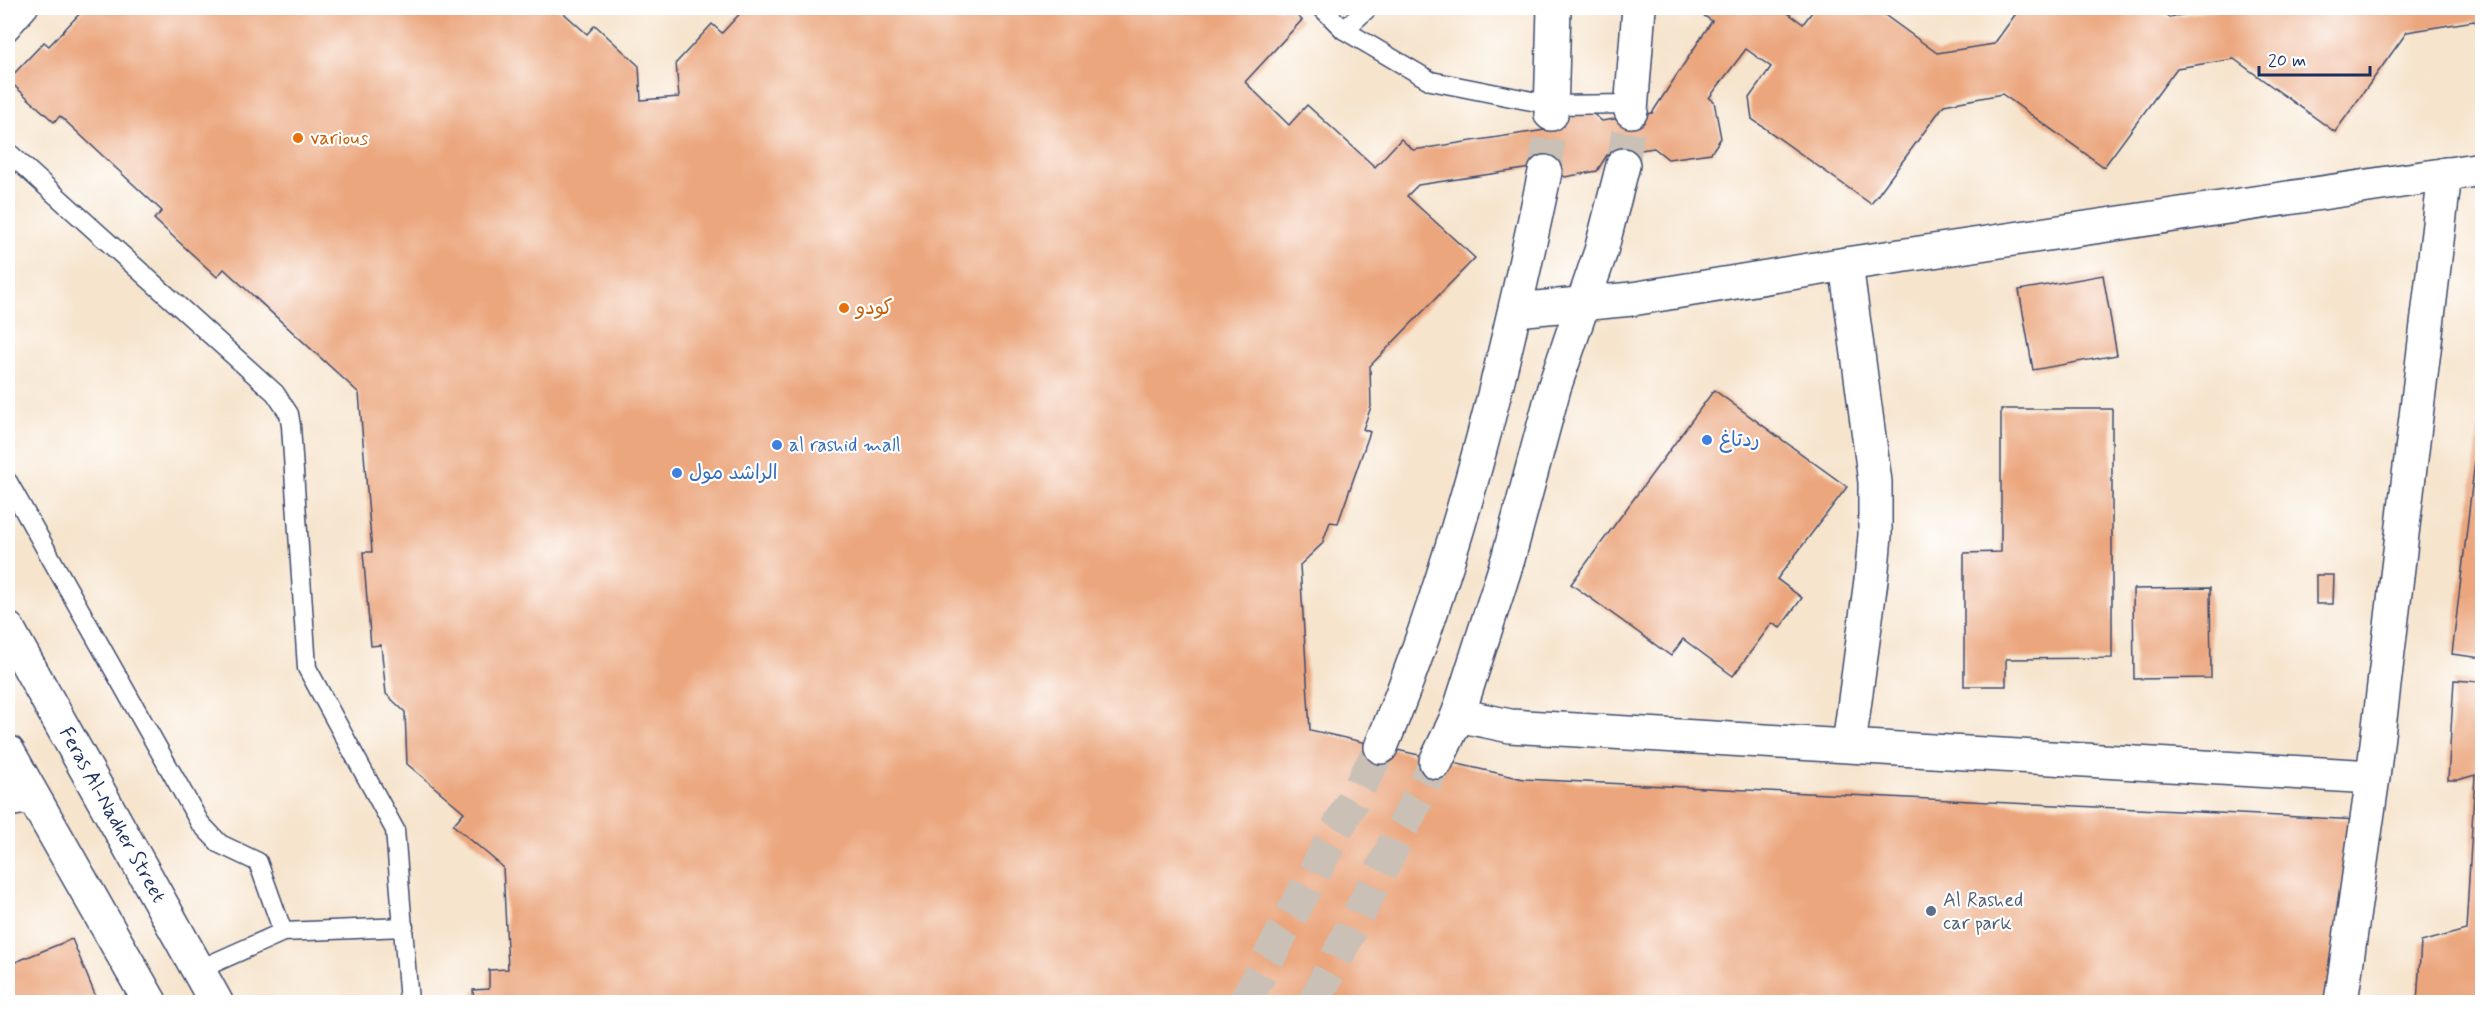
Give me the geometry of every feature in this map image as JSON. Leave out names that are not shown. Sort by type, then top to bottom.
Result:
[{"type":"street","points":[[1552,110],[1554,8]]},
{"type":"street","points":[[1631,107],[1638,8]]},
{"type":"street","points":[[1436,762],[1458,715],[1508,559],[1554,388],[1601,251],[1623,165]]},
{"type":"street","points":[[1516,310],[1632,299],[1846,264],[2482,169]]},
{"type":"street","points":[[1381,747],[1413,671],[1498,385],[1545,172]]},
{"type":"street","points":[[2341,1002],[2373,777],[2445,174]]},
{"type":"street","points":[[1846,264],[1875,482],[1875,535],[1871,580],[1849,745]]},
{"type":"street","name":"Feras Al-Nadher Street","points":[[8,628],[216,1002]]},
{"type":"street","points":[[1458,715],[1510,726],[2373,777]]},
{"type":"street","points":[[8,752],[19,798],[150,1002]]},
{"type":"lane","points":[[8,32],[29,8]]},
{"type":"lane","points":[[1322,8],[1344,30],[1431,81],[1552,110],[1631,107]]},
{"type":"lane","points":[[1344,30],[1368,8]]},
{"type":"lane","points":[[8,152],[275,393],[289,414],[308,668],[395,830],[409,1002]]},
{"type":"lane","points":[[8,482],[200,823],[220,844],[258,862],[283,932]]},
{"type":"lane","points":[[198,970],[283,932],[404,927]]},
{"type":"building","points":[[85,8],[558,8],[587,34],[595,25],[639,66],[641,100],[679,97],[676,63],[712,24],[722,33],[745,8],[1288,8],[1302,20],[1245,82],[1289,125],[1307,105],[1375,167],[1401,139],[1413,150],[1545,130],[1554,114],[1586,108],[1602,121],[1652,113],[1712,21],[1703,15],[1702,8],[1781,8],[1803,24],[1815,8],[1875,8],[1937,53],[1994,44],[2020,8],[2157,8],[2169,17],[2225,8],[2482,8],[2482,27],[2474,21],[2407,32],[2335,132],[2234,59],[2177,68],[2104,167],[2002,94],[1944,105],[1871,204],[1752,119],[1749,98],[1771,67],[1746,49],[1709,98],[1714,101],[1721,138],[1711,153],[1668,159],[1654,148],[1607,155],[1597,171],[1565,177],[1551,165],[1418,185],[1407,196],[1475,258],[1370,366],[1371,407],[1363,429],[1370,432],[1338,523],[1330,522],[1322,544],[1300,565],[1310,730],[1523,779],[2359,820],[2332,1002],[474,1002],[473,990],[489,989],[489,970],[508,969],[503,867],[453,825],[464,812],[407,764],[405,712],[386,694],[381,645],[371,646],[363,552],[372,552],[359,393],[224,269],[217,277],[154,219],[162,211],[60,116],[54,122],[8,80],[44,42],[49,46]]},
{"type":"building","points":[[2103,275],[2117,355],[2033,370],[2019,290]]},
{"type":"building","points":[[1714,390],[1847,487],[1777,579],[1802,598],[1780,628],[1772,623],[1733,676],[1683,639],[1671,656],[1571,584]]},
{"type":"building","points":[[2001,409],[2112,409],[2112,658],[2006,659],[2006,686],[1964,686],[1964,553],[2001,552]]},
{"type":"building","points":[[2482,410],[2482,658],[2452,654]]},
{"type":"building","points":[[2316,575],[2334,575],[2333,604],[2316,604]]},
{"type":"building","points":[[2210,588],[2211,678],[2134,679],[2133,589]]},
{"type":"building","points":[[2454,680],[2482,682],[2482,1002],[2417,1002],[2421,942],[2466,930],[2475,775],[2458,780],[2448,780]]},
{"type":"building","points":[[72,939],[98,1002],[8,1002],[8,965]]},
{"type":"tunnel","points":[[1623,165],[1631,111]]},
{"type":"tunnel","points":[[1545,172],[1551,114]]},
{"type":"tunnel","points":[[1245,1002],[1381,747]]},
{"type":"tunnel","points":[[1314,1002],[1436,762]]},
{"type":"place","name":"various","points":[[298,138]]},
{"type":"place","name":"كودو","points":[[844,308]]},
{"type":"place","name":"ردتاغ","points":[[1707,440]]},
{"type":"place","name":"al rashid mall","points":[[777,445]]},
{"type":"place","name":"الراشد مول","points":[[677,473]]},
{"type":"place","name":"Al Rashed car park","points":[[1931,911]]}]
